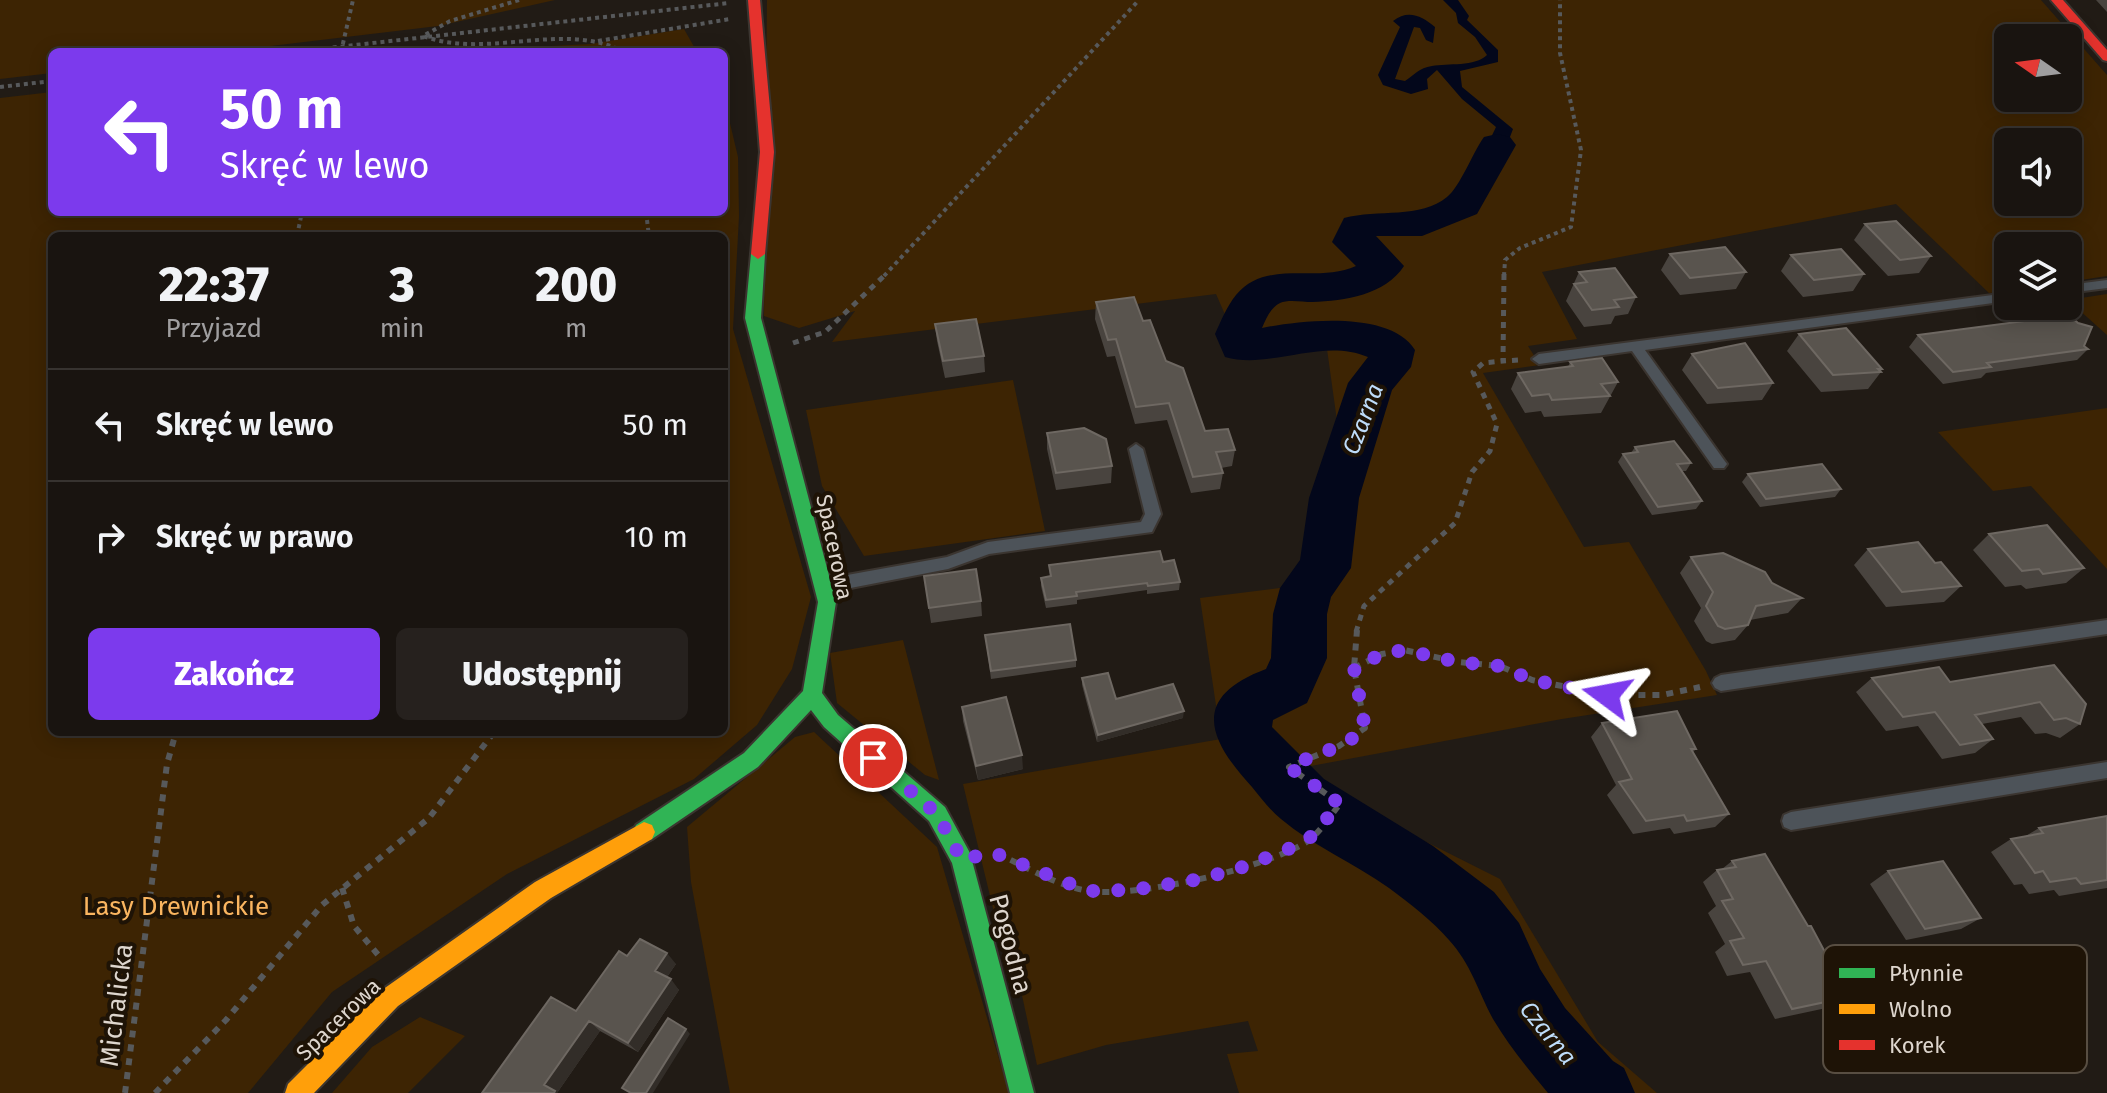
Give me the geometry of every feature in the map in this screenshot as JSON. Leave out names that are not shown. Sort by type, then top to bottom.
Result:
[{"type":"street","points":[[2057,0],[2107,57]]},
{"type":"street","name":"Spacerowa","points":[[297,1093],[390,998],[543,890],[622,847],[751,760],[812,695],[827,602],[753,318],[767,152],[755,8]]},
{"type":"street","name":"Pogodna","points":[[812,695],[831,721],[937,814],[962,860],[1022,1093]]},
{"type":"lane","points":[[2082,287],[2107,284]]},
{"type":"lane","points":[[1539,359],[1994,299]]},
{"type":"lane","points":[[1635,346],[1719,464]]},
{"type":"lane","points":[[823,587],[948,563],[988,548],[1146,528],[1153,514],[1136,449]]},
{"type":"lane","points":[[1721,683],[2107,627]]},
{"type":"lane","points":[[1791,821],[2107,770]]},
{"type":"path","points":[[343,46],[353,0]]},
{"type":"path","points":[[423,36],[450,21],[519,0]]},
{"type":"path","points":[[764,354],[825,332],[871,290],[1139,0]]},
{"type":"path","points":[[1503,361],[1501,302],[1505,260],[1520,248],[1571,227],[1581,143],[1557,46],[1555,23],[1560,0]]},
{"type":"path","points":[[326,48],[719,4]]},
{"type":"path","points":[[423,36],[434,43],[466,47],[593,41],[699,22],[755,8]]},
{"type":"path","points":[[593,41],[616,48]]},
{"type":"path","points":[[0,87],[48,81]]},
{"type":"path","points":[[962,860],[992,852],[1088,891],[1133,890],[1201,879],[1243,867],[1306,842],[1340,804],[1289,767],[1315,753],[1354,740],[1365,728],[1354,668],[1354,639],[1364,606],[1455,523],[1472,472],[1490,451],[1497,424],[1473,372],[1483,363],[1539,359]]},
{"type":"path","points":[[1354,668],[1382,654],[1404,650],[1458,662],[1500,666],[1532,680],[1607,695],[1662,695],[1721,683]]},
{"type":"path","name":"Michalicka","points":[[125,1093],[167,764],[175,736]]},
{"type":"path","points":[[155,1093],[226,1020],[322,905],[429,818],[491,736]]},
{"type":"path","points":[[342,888],[354,926],[397,978],[418,980]]},
{"type":"green space","points":[[0,0],[555,0],[438,26],[254,48],[48,48],[48,73],[0,79]]},
{"type":"green space","points":[[767,0],[2041,0],[2062,24],[1994,24],[1994,112],[2082,112],[2082,47],[2107,75],[2107,276],[2082,280],[2082,232],[1994,232],[1994,292],[1989,293],[1896,204],[1542,272],[1577,339],[1528,346],[1540,365],[1483,373],[1584,547],[1629,542],[1706,671],[1717,695],[1562,719],[1295,769],[1327,792],[1500,879],[1598,1042],[1657,1093],[1239,1093],[1227,1054],[1258,1051],[1248,1021],[1106,1045],[1037,1065],[1014,958],[1005,958],[963,784],[1221,739],[1200,598],[1303,585],[1337,421],[1327,349],[1271,352],[1245,360],[1216,294],[832,342],[855,311],[799,328],[764,316]]},
{"type":"green space","points":[[684,29],[695,48],[514,48],[590,44]]},
{"type":"green space","name":"Lasy Drewnickie","points":[[48,92],[48,216],[728,216],[728,115],[738,157],[739,216],[733,329],[811,597],[792,669],[757,725],[694,779],[507,874],[332,992],[248,1093],[0,1093],[0,98]]},
{"type":"green space","points":[[2107,294],[2107,335],[2082,313],[2082,298]]},
{"type":"green space","points":[[1013,380],[1045,531],[864,556],[822,486],[806,410]]},
{"type":"green space","points":[[2107,408],[2107,569],[2031,486],[1993,491],[1938,432]]},
{"type":"green space","points":[[903,640],[939,780],[925,775],[837,703],[830,653]]},
{"type":"green space","points":[[814,732],[937,847],[1009,1093],[730,1093],[691,882],[687,827],[795,737]]},
{"type":"green space","points":[[420,1017],[465,1036],[408,1093],[332,1093],[372,1047]]},
{"type":"water","points":[[1443,0],[1458,0],[1469,16],[1467,20],[1498,50],[1498,62],[1460,71],[1462,87],[1513,129],[1487,183],[1465,208],[1454,202],[1466,190],[1496,127],[1462,99],[1437,70],[1427,79],[1428,89],[1411,94],[1383,85],[1378,75],[1400,27],[1393,21],[1404,15],[1420,17],[1435,27],[1433,43],[1426,40],[1420,28],[1414,27],[1395,79],[1405,81],[1427,67],[1469,63],[1487,55],[1475,37],[1458,23],[1456,13]]},
{"type":"building","points":[[1896,221],[1931,256],[1900,260],[1865,224]]},
{"type":"building","points":[[1725,247],[1746,272],[1690,278],[1670,254]]},
{"type":"building","points":[[1841,249],[1864,274],[1814,280],[1791,255]]},
{"type":"building","points":[[1615,268],[1636,297],[1614,300],[1619,307],[1592,310],[1574,284],[1587,282],[1579,272]]},
{"type":"building","points":[[1134,297],[1143,321],[1150,320],[1166,361],[1183,368],[1205,431],[1228,429],[1235,450],[1216,452],[1223,473],[1193,477],[1169,403],[1136,407],[1116,339],[1108,340],[1096,302]]},
{"type":"building","points":[[976,319],[984,356],[943,361],[935,324]]},
{"type":"building","points":[[2031,320],[2075,320],[2092,327],[2084,346],[2088,349],[1987,363],[1991,367],[1953,372],[1918,335]]},
{"type":"building","points":[[1846,328],[1882,369],[1878,369],[1881,372],[1833,375],[1799,334]]},
{"type":"building","points":[[1745,343],[1773,383],[1718,388],[1692,354]]},
{"type":"building","points":[[1602,358],[1618,382],[1601,384],[1610,396],[1552,400],[1549,394],[1532,396],[1518,373],[1573,366],[1570,362]]},
{"type":"building","points":[[1084,428],[1106,439],[1112,466],[1056,473],[1047,433]]},
{"type":"building","points":[[1674,441],[1691,463],[1677,464],[1702,501],[1658,507],[1623,454],[1638,452],[1635,447]]},
{"type":"building","points":[[1822,464],[1841,489],[1766,499],[1748,474]]},
{"type":"building","points":[[2047,525],[2084,568],[2043,574],[2039,569],[2022,571],[1989,534]]},
{"type":"building","points":[[1918,542],[1935,563],[1941,562],[1961,586],[1902,592],[1868,549]]},
{"type":"building","points":[[1160,551],[1163,562],[1174,560],[1180,582],[1076,592],[1077,596],[1046,600],[1041,578],[1051,576],[1049,565]]},
{"type":"building","points":[[1723,553],[1765,572],[1772,583],[1802,598],[1756,606],[1748,625],[1725,629],[1718,626],[1706,606],[1713,592],[1691,557]]},
{"type":"building","points":[[976,569],[981,601],[929,608],[924,576]]},
{"type":"building","points":[[1070,624],[1076,660],[991,671],[985,635]]},
{"type":"building","points":[[2054,665],[2086,704],[2080,724],[2066,718],[2054,720],[2040,702],[1975,715],[1993,739],[1960,745],[1935,712],[1903,717],[1872,678],[1939,667],[1950,682]]},
{"type":"building","points":[[1108,673],[1116,699],[1173,684],[1184,711],[1098,735],[1082,678]]},
{"type":"building","points":[[1006,697],[1022,755],[976,766],[962,707]]},
{"type":"building","points":[[1677,711],[1696,749],[1691,749],[1729,814],[1687,821],[1684,815],[1646,821],[1619,782],[1632,779],[1602,723]]},
{"type":"building","points":[[2107,816],[2107,880],[2081,884],[2076,878],[2050,882],[2043,871],[2035,873],[2011,839],[2043,833],[2039,828]]},
{"type":"building","points":[[1765,854],[1823,948],[1823,1002],[1792,1009],[1766,961],[1743,965],[1730,941],[1744,938],[1722,901],[1733,899],[1717,870],[1736,867],[1732,861]]},
{"type":"building","points":[[1943,861],[1981,918],[1925,929],[1888,871]]},
{"type":"building","points":[[640,939],[667,953],[655,971],[671,979],[628,1043],[589,1021],[544,1085],[554,1093],[482,1093],[551,997],[576,1011],[619,951],[627,956]]},
{"type":"building","points":[[668,1018],[686,1029],[646,1093],[631,1093],[622,1088]]},
{"type":"waterway","name":"Czarna","points":[[1497,145],[1463,205],[1422,224],[1377,223],[1358,227],[1353,242],[1383,266],[1371,275],[1330,287],[1271,288],[1252,304],[1237,334],[1241,346],[1326,336],[1368,340],[1392,350],[1388,367],[1371,383],[1334,498],[1325,568],[1307,588],[1300,614],[1299,658],[1287,686],[1261,696],[1246,707],[1242,731],[1249,743],[1302,799],[1411,867],[1471,915],[1496,946],[1516,993],[1541,1032],[1588,1086],[1599,1093]]},
{"type":"traffic: fast","points":[[644,832],[751,760],[812,695],[827,602],[753,318],[758,254]]},
{"type":"traffic: fast","points":[[812,695],[831,721],[937,814],[962,860],[1022,1093]]},
{"type":"traffic: slow","points":[[297,1093],[390,998],[543,890],[644,832]]},
{"type":"traffic: jam","points":[[754,0],[767,152],[758,254]]},
{"type":"traffic: jam","points":[[2057,0],[2107,57]]},
{"type":"route","points":[[873,758],[937,814],[962,860],[992,852],[1088,891],[1133,890],[1169,881],[1201,879],[1243,867],[1306,842],[1340,804],[1289,767],[1315,753],[1354,740],[1365,728],[1354,668],[1382,654],[1404,650],[1458,662],[1500,666],[1532,680],[1607,695]]}]
